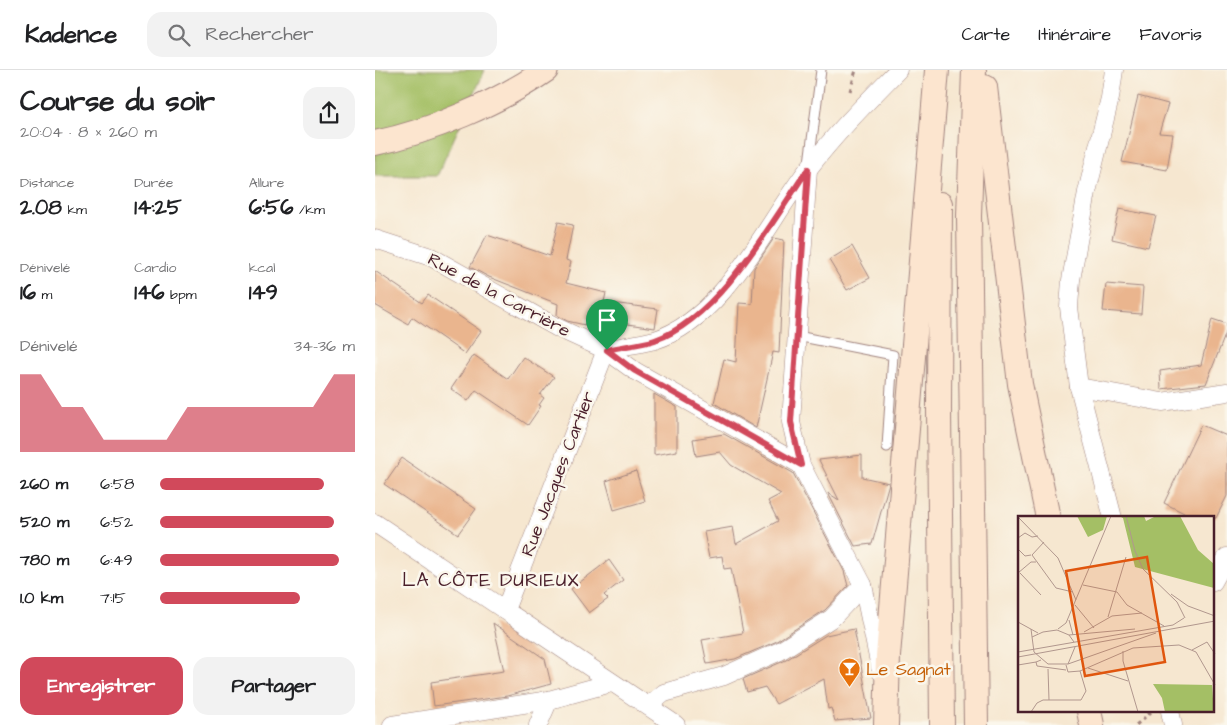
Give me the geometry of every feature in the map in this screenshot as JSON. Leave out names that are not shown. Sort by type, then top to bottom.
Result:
[{"type":"main road","points":[[375,143],[393,139],[466,114],[546,70]]},
{"type":"main road","points":[[886,725],[889,646],[938,70]]},
{"type":"main road","points":[[938,70],[942,725]]},
{"type":"main road","points":[[974,70],[969,216],[976,725]]},
{"type":"main road","points":[[983,70],[1020,384],[1049,516]]},
{"type":"main road","points":[[1089,712],[1092,725]]},
{"type":"street","points":[[607,350],[655,340],[694,318],[726,288],[808,169],[839,131],[898,70]]},
{"type":"street","points":[[1112,516],[1079,387],[1069,307],[1071,280],[1087,192],[1110,98],[1114,70]]},
{"type":"street","points":[[808,169],[791,422],[801,465],[863,585],[887,697]]},
{"type":"street","name":"Rue de la Carrière","points":[[375,239],[431,257],[556,327],[607,350],[635,371],[801,465]]},
{"type":"street","name":"Rue Jacques Cartier","points":[[505,610],[607,350]]},
{"type":"street","points":[[1079,387],[1162,402],[1227,392]]},
{"type":"street","points":[[375,523],[676,725]]},
{"type":"street","points":[[1215,578],[1227,557]]},
{"type":"street","points":[[648,706],[664,693],[724,676],[780,651],[832,618],[863,585]]},
{"type":"street","points":[[392,725],[549,700],[611,683]]},
{"type":"street","points":[[538,725],[549,700]]},
{"type":"street","points":[[1170,712],[1173,725]]},
{"type":"lane","points":[[808,169],[821,70]]},
{"type":"lane","points":[[797,336],[893,355],[887,447]]},
{"type":"path","points":[[1137,725],[1152,712]]},
{"type":"green space","points":[[375,70],[485,70],[437,176],[375,176]]},
{"type":"building","points":[[1138,96],[1168,104],[1159,133],[1173,134],[1167,170],[1122,162]]},
{"type":"building","points":[[1119,209],[1156,216],[1148,247],[1112,239]]},
{"type":"building","points":[[558,222],[573,225],[566,260],[571,262],[566,283],[606,293],[604,302],[658,309],[655,328],[586,318],[585,325],[567,321],[557,315],[558,304],[489,277],[470,267],[487,235],[550,256]]},
{"type":"building","points":[[774,238],[784,240],[779,353],[773,352],[756,428],[714,403],[724,359],[736,362],[739,303],[752,304],[754,268]]},
{"type":"building","points":[[852,246],[870,278],[847,290],[829,260]]},
{"type":"building","points":[[375,271],[422,303],[428,295],[481,331],[465,354],[412,317],[408,324],[375,305]]},
{"type":"building","points":[[1106,284],[1143,287],[1141,314],[1103,311]]},
{"type":"building","points":[[1212,319],[1227,324],[1227,330],[1206,384],[1161,389],[1160,371],[1201,365]]},
{"type":"building","points":[[474,355],[508,379],[523,357],[554,377],[540,395],[544,398],[539,405],[541,406],[528,425],[476,390],[468,401],[451,389]]},
{"type":"building","points":[[654,394],[677,407],[677,451],[654,455]]},
{"type":"building","points":[[1201,425],[1227,436],[1227,496],[1216,518],[1215,516],[1190,516],[1164,503]]},
{"type":"building","points":[[724,434],[793,473],[844,571],[848,586],[825,610],[775,642],[735,659],[707,664],[702,640],[743,633],[731,568],[724,569],[722,556],[709,558],[704,532],[733,527],[736,544],[778,521],[768,501],[781,494],[731,465],[720,452],[696,456],[693,439]]},
{"type":"building","points":[[862,455],[862,477],[889,483],[872,544],[855,546],[828,493],[839,500],[819,460]]},
{"type":"building","points":[[402,458],[476,509],[458,534],[384,484]]},
{"type":"building","points":[[636,471],[645,501],[614,510],[606,481]]},
{"type":"building","points":[[609,560],[623,580],[604,595],[608,599],[589,613],[571,589]]},
{"type":"building","points":[[493,623],[545,659],[551,684],[507,696],[434,706],[431,682],[504,671]]},
{"type":"building","points":[[854,629],[871,718],[835,721],[831,708],[828,709],[824,679],[776,704],[765,687],[747,692],[743,679],[786,660],[826,635]]},
{"type":"place","name":"Le Sagnat","points":[[850,688]]},
{"type":"district","name":"LA CÔTE DURIEUX","points":[[491,580]]},
{"type":"route","points":[[808,169],[791,422],[801,465],[635,371],[607,350],[655,340],[694,318],[726,288],[808,169]]}]
